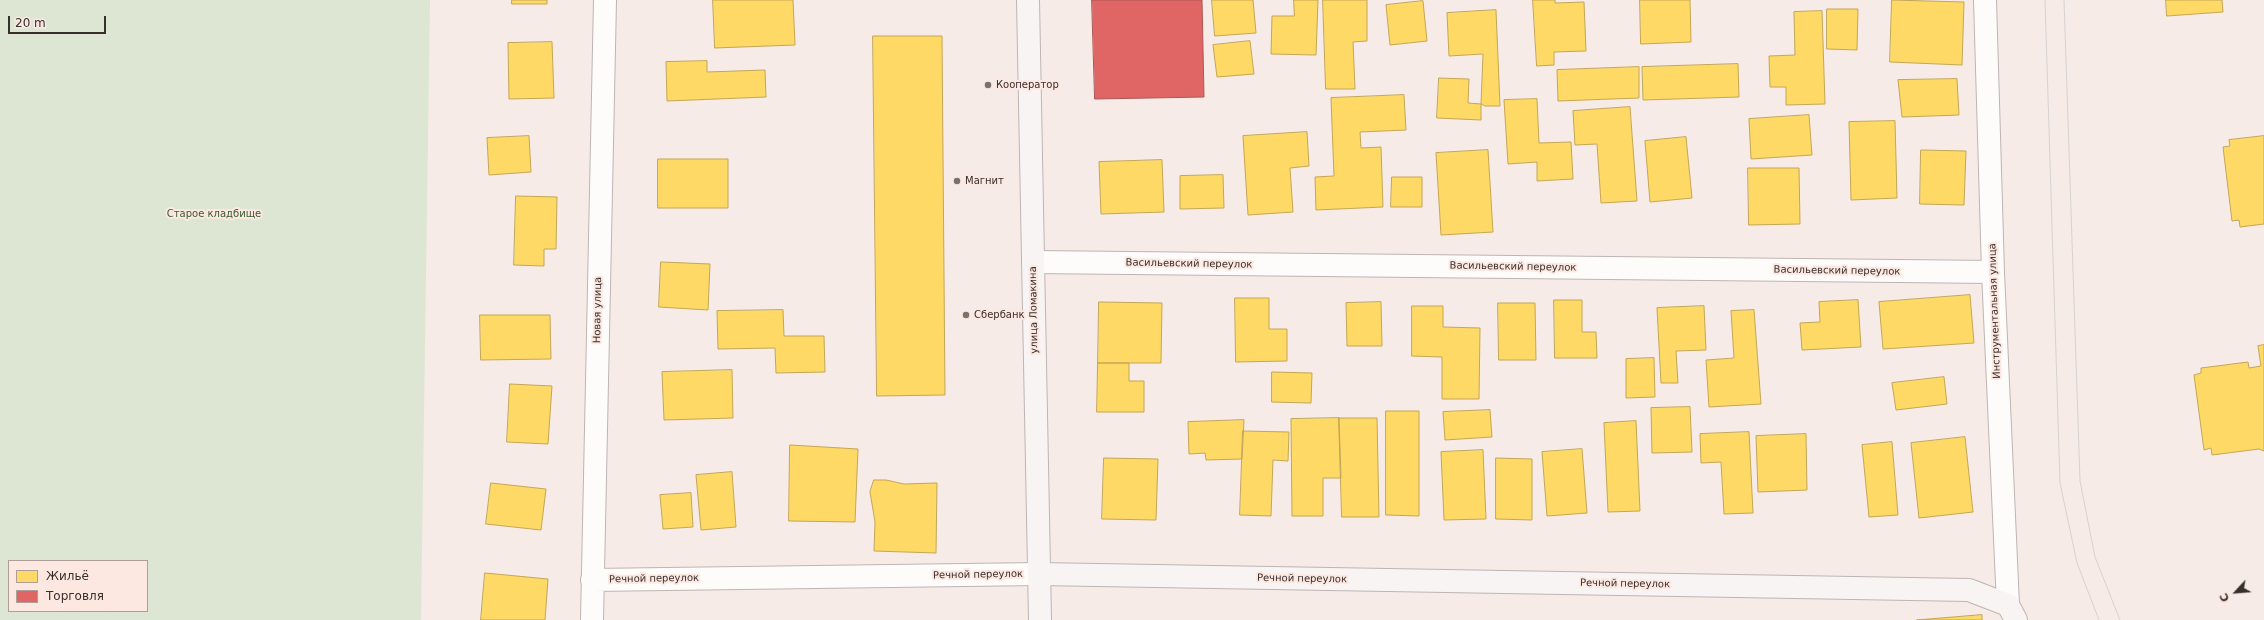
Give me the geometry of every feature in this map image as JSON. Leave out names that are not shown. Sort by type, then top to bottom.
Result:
[{"type":"main road","name":"улица Ломакина","points":[[1028,0],[1040,620]]},
{"type":"main road","name":"Речной переулок","points":[[1039,574],[1969,590],[2012,612]]},
{"type":"street","name":"Новая улица","points":[[592,620],[605,0]]},
{"type":"street","name":"Инструментальная улица","points":[[1985,0],[1992,272],[2012,612]]},
{"type":"street","name":"Васильевский переулок","points":[[1033,262],[1992,272]]},
{"type":"street","name":"Речной переулок","points":[[592,580],[1039,574]]},
{"type":"green space","name":"Старое кладбище","points":[[0,0],[430,0],[421,620],[0,620]]},
{"type":"building: Жильё","points":[[512,0],[547,0],[547,4],[512,4]]},
{"type":"building: Жильё","points":[[713,0],[793,0],[795,45],[715,48]]},
{"type":"building: Жильё","points":[[1212,0],[1253,0],[1256,33],[1215,36]]},
{"type":"building: Жильё","points":[[1294,0],[1318,0],[1316,55],[1271,54],[1272,16],[1294,16]]},
{"type":"building: Жильё","points":[[1323,0],[1367,0],[1367,41],[1353,42],[1355,89],[1326,89]]},
{"type":"building: Жильё","points":[[1533,0],[1555,0],[1555,3],[1584,2],[1586,51],[1554,52],[1554,65],[1537,66]]},
{"type":"building: Жильё","points":[[1640,0],[1690,0],[1691,42],[1641,44]]},
{"type":"building: Жильё","points":[[1892,0],[1964,2],[1962,65],[1890,62]]},
{"type":"building: Жильё","points":[[2166,0],[2222,0],[2223,12],[2167,16]]},
{"type":"building: Жильё","points":[[1423,1],[1427,41],[1390,45],[1386,5]]},
{"type":"building: Жильё","points":[[1827,9],[1858,9],[1857,50],[1827,49]]},
{"type":"building: Жильё","points":[[1496,10],[1500,106],[1485,106],[1481,104],[1483,54],[1449,56],[1447,13]]},
{"type":"building: Жильё","points":[[1822,11],[1825,104],[1786,105],[1786,87],[1770,87],[1769,56],[1795,55],[1794,12]]},
{"type":"building: Жильё","points":[[873,36],[942,36],[945,395],[877,396]]},
{"type":"building: Жильё","points":[[1250,41],[1254,74],[1217,77],[1213,45]]},
{"type":"building: Жильё","points":[[552,42],[554,98],[509,99],[508,43]]},
{"type":"building: Жильё","points":[[707,61],[707,72],[765,70],[766,97],[667,101],[666,62]]},
{"type":"building: Жильё","points":[[1738,64],[1739,97],[1643,100],[1642,67]]},
{"type":"building: Жильё","points":[[1639,67],[1639,98],[1558,101],[1557,70]]},
{"type":"building: Жильё","points":[[1439,78],[1469,79],[1468,103],[1481,104],[1481,120],[1437,118]]},
{"type":"building: Жильё","points":[[1957,79],[1959,115],[1902,117],[1898,80]]},
{"type":"building: Жильё","points":[[1404,95],[1406,130],[1360,132],[1361,148],[1381,147],[1383,207],[1316,210],[1315,177],[1334,176],[1331,98]]},
{"type":"building: Жильё","points":[[1537,99],[1539,143],[1571,142],[1573,179],[1537,181],[1537,162],[1508,164],[1504,100]]},
{"type":"building: Жильё","points":[[1630,107],[1637,201],[1601,203],[1597,144],[1575,145],[1573,111]]},
{"type":"building: Жильё","points":[[1809,115],[1812,155],[1751,159],[1749,119]]},
{"type":"building: Жильё","points":[[1895,121],[1897,198],[1851,200],[1849,122]]},
{"type":"building: Жильё","points":[[1307,132],[1309,166],[1290,168],[1293,212],[1248,215],[1243,136]]},
{"type":"building: Жильё","points":[[529,136],[531,172],[489,175],[487,138]]},
{"type":"building: Жильё","points":[[2264,136],[2264,224],[2240,227],[2239,220],[2232,221],[2223,147],[2230,146],[2229,140]]},
{"type":"building: Жильё","points":[[1686,137],[1692,198],[1650,202],[1645,141]]},
{"type":"building: Жильё","points":[[1488,150],[1493,232],[1441,235],[1436,153]]},
{"type":"building: Жильё","points":[[1921,150],[1966,151],[1964,205],[1920,204]]},
{"type":"building: Жильё","points":[[658,159],[728,159],[728,208],[658,208]]},
{"type":"building: Жильё","points":[[1162,160],[1164,212],[1101,214],[1099,162]]},
{"type":"building: Жильё","points":[[1748,168],[1799,168],[1800,224],[1749,225]]},
{"type":"building: Жильё","points":[[1223,175],[1224,208],[1180,209],[1180,176]]},
{"type":"building: Жильё","points":[[1392,177],[1422,177],[1422,207],[1391,207]]},
{"type":"building: Жильё","points":[[516,196],[557,197],[556,249],[544,249],[544,266],[514,265]]},
{"type":"building: Жильё","points":[[661,262],[710,264],[708,310],[659,307]]},
{"type":"building: Жильё","points":[[1970,295],[1974,343],[1883,349],[1879,302]]},
{"type":"building: Жильё","points":[[1235,298],[1269,298],[1269,329],[1287,329],[1287,361],[1236,362]]},
{"type":"building: Жильё","points":[[1554,300],[1582,300],[1582,332],[1596,332],[1597,358],[1555,358]]},
{"type":"building: Жильё","points":[[1858,300],[1861,347],[1802,350],[1800,323],[1820,322],[1819,302]]},
{"type":"building: Жильё","points":[[1099,302],[1162,303],[1161,363],[1098,363]]},
{"type":"building: Жильё","points":[[1381,302],[1382,346],[1347,346],[1346,303]]},
{"type":"building: Жильё","points":[[1498,303],[1535,303],[1536,360],[1499,360]]},
{"type":"building: Жильё","points":[[1412,306],[1443,306],[1443,327],[1480,328],[1479,399],[1442,399],[1442,357],[1412,356]]},
{"type":"building: Жильё","points":[[1704,306],[1706,350],[1676,351],[1678,383],[1661,383],[1657,308]]},
{"type":"building: Жильё","points":[[783,310],[784,336],[824,336],[825,372],[776,373],[775,348],[718,349],[717,311]]},
{"type":"building: Жильё","points":[[1754,310],[1761,404],[1709,407],[1706,360],[1734,358],[1731,311]]},
{"type":"building: Жильё","points":[[480,315],[550,315],[551,359],[481,360]]},
{"type":"building: Жильё","points":[[2264,345],[2264,451],[2259,449],[2212,455],[2211,448],[2204,450],[2194,375],[2201,373],[2201,368],[2248,362],[2249,368],[2261,366],[2258,346]]},
{"type":"building: Жильё","points":[[1654,358],[1655,397],[1626,398],[1626,359]]},
{"type":"building: Жильё","points":[[1098,363],[1129,363],[1129,381],[1144,381],[1144,412],[1097,412]]},
{"type":"building: Жильё","points":[[732,370],[733,418],[664,420],[662,372]]},
{"type":"building: Жильё","points":[[1272,372],[1312,373],[1311,403],[1272,402]]},
{"type":"building: Жильё","points":[[1944,377],[1947,404],[1896,410],[1892,383]]},
{"type":"building: Жильё","points":[[510,384],[552,386],[548,444],[507,442]]},
{"type":"building: Жильё","points":[[1690,407],[1692,452],[1652,453],[1651,408]]},
{"type":"building: Жильё","points":[[1490,410],[1492,437],[1445,440],[1443,412]]},
{"type":"building: Жильё","points":[[1386,411],[1419,411],[1419,516],[1386,515]]},
{"type":"building: Жильё","points":[[1339,418],[1341,478],[1323,478],[1323,516],[1292,516],[1291,419]]},
{"type":"building: Жильё","points":[[1339,418],[1377,418],[1379,517],[1342,517]]},
{"type":"building: Жильё","points":[[1244,420],[1242,459],[1206,460],[1205,453],[1189,454],[1188,422]]},
{"type":"building: Жильё","points":[[1636,421],[1640,511],[1608,512],[1604,423]]},
{"type":"building: Жильё","points":[[1243,431],[1289,432],[1288,461],[1273,460],[1271,516],[1240,515]]},
{"type":"building: Жильё","points":[[1749,432],[1753,513],[1724,514],[1721,462],[1701,463],[1700,434]]},
{"type":"building: Жильё","points":[[1806,434],[1807,490],[1758,492],[1756,436]]},
{"type":"building: Жильё","points":[[1965,437],[1973,512],[1919,518],[1911,443]]},
{"type":"building: Жильё","points":[[1892,442],[1898,515],[1869,517],[1862,445]]},
{"type":"building: Жильё","points":[[790,445],[858,449],[855,522],[789,521]]},
{"type":"building: Жильё","points":[[1582,449],[1587,513],[1547,516],[1542,452]]},
{"type":"building: Жильё","points":[[1483,450],[1486,519],[1444,520],[1441,452]]},
{"type":"building: Жильё","points":[[1104,458],[1158,459],[1156,520],[1102,519]]},
{"type":"building: Жильё","points":[[1496,458],[1532,459],[1532,520],[1496,519]]},
{"type":"building: Жильё","points":[[732,472],[736,527],[701,530],[696,475]]},
{"type":"building: Жильё","points":[[874,480],[886,480],[904,484],[937,483],[936,553],[874,551],[875,522],[870,492]]},
{"type":"building: Жильё","points":[[491,483],[546,489],[541,530],[486,524]]},
{"type":"building: Жильё","points":[[691,493],[693,527],[663,529],[660,495]]},
{"type":"building: Жильё","points":[[485,573],[548,579],[545,620],[481,620]]},
{"type":"building: Жильё","points":[[1982,615],[1982,620],[1917,620]]},
{"type":"building: Торговля","points":[[1092,0],[1202,0],[1204,97],[1095,99]]},
{"type":"tram line","points":[[2045,0],[2060,483],[2077,563],[2099,620]]},
{"type":"tram line","points":[[2064,0],[2080,481],[2095,557],[2120,620]]},
{"type":"place","name":"Кооператор","points":[[988,85]]},
{"type":"place","name":"Магнит","points":[[957,181]]},
{"type":"place","name":"Сбербанк","points":[[966,315]]}]
